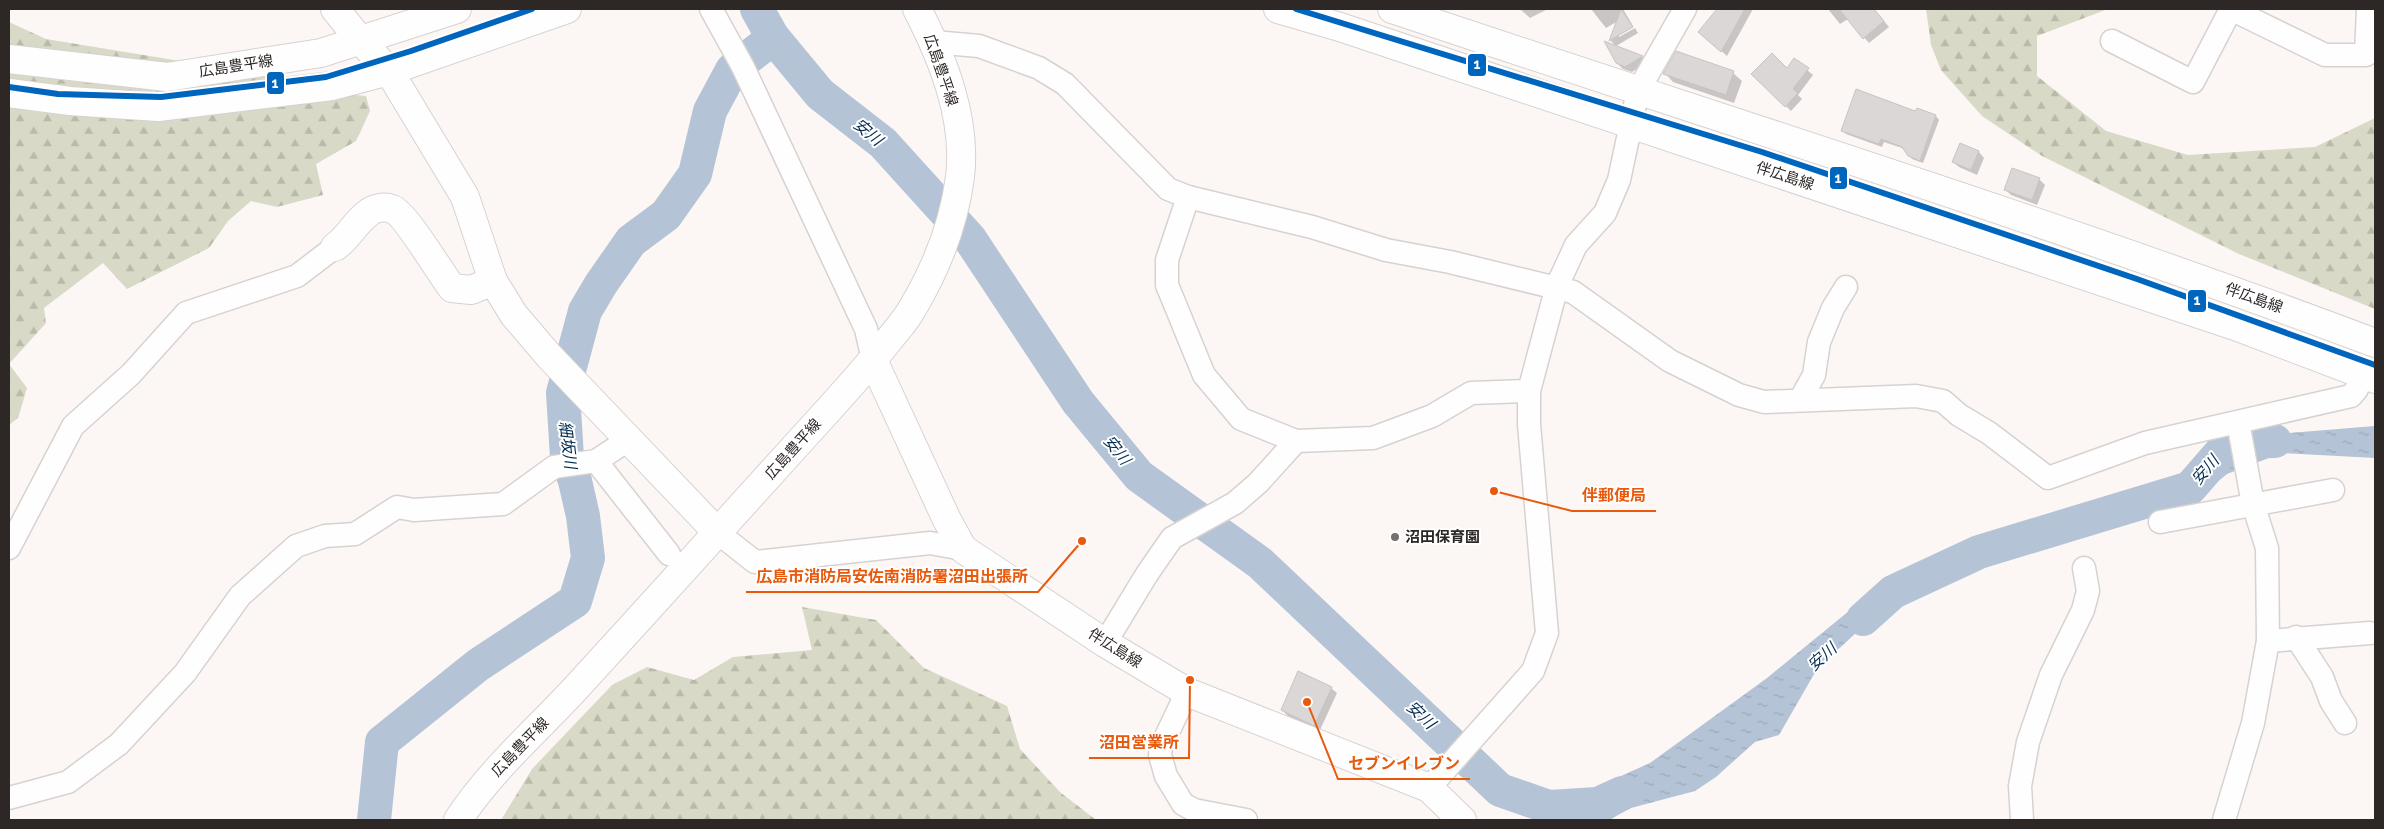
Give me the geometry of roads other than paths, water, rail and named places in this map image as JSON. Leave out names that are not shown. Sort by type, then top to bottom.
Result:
[{"type":"main road","points":[[335,9],[388,71],[465,197],[493,281],[514,315],[549,356],[718,533]]},
{"type":"main road","name":"広島豊平線","points":[[9,59],[167,77],[321,53],[457,9]]},
{"type":"main road","name":"広島豊平線","points":[[9,93],[70,101],[158,106],[332,86],[388,71],[567,9]]},
{"type":"main road","name":"広島豊平線","points":[[458,820],[471,800],[505,760],[553,713],[874,360],[912,310],[939,255],[951,217],[960,176],[960,141],[952,97],[934,42],[917,9]]},
{"type":"main road","name":"伴広島線","points":[[1278,9],[1342,18],[1631,125],[2235,326],[2368,376]]},
{"type":"main road","name":"伴広島線","points":[[1392,9],[1766,132],[2250,296],[2375,343]]},
{"type":"main road","points":[[335,247],[346,239],[367,214],[379,207],[393,209],[404,218],[452,288],[471,290],[493,281]]},
{"type":"main road","name":"伴広島線","points":[[874,360],[947,520],[963,549],[1105,644],[1187,692],[1434,783],[1462,820]]},
{"type":"street","points":[[711,9],[743,67],[866,329],[874,360]]},
{"type":"street","points":[[1434,783],[1533,671],[1547,633],[1529,424],[1529,390],[1557,286],[1576,245],[1605,214],[1619,180],[1638,91],[1685,9]]},
{"type":"street","points":[[2112,41],[2193,82],[2231,9],[2325,55],[2366,55],[2368,9]]},
{"type":"street","points":[[934,42],[979,46],[1039,68],[1065,84],[1168,189],[1188,197],[1312,227],[1386,250],[1557,286],[1573,292],[1670,361],[1739,394],[1764,402],[1916,396],[1943,401],[1959,415],[1989,433],[2048,478],[2145,444],[2239,428],[2351,396],[2368,376]]},
{"type":"street","points":[[1188,197],[1167,260],[1168,285],[1204,375],[1240,419],[1296,441],[1373,438],[1432,416],[1471,393],[1529,390]]},
{"type":"street","points":[[9,548],[73,426],[131,374],[186,313],[297,276],[335,247]]},
{"type":"street","points":[[1800,400],[1814,375],[1819,342],[1833,308],[1846,287]]},
{"type":"street","points":[[2224,820],[2253,723],[2268,641],[2267,548],[2253,500],[2239,428]]},
{"type":"street","points":[[9,798],[68,782],[118,744],[185,673],[240,596],[296,546],[325,536],[355,534],[397,507],[414,510],[503,504],[554,467],[590,461],[628,440]]},
{"type":"street","points":[[1105,644],[1147,574],[1172,538],[1235,503],[1258,483],[1296,441]]},
{"type":"street","points":[[590,461],[669,554]]},
{"type":"street","points":[[2160,522],[2253,500],[2333,490]]},
{"type":"street","points":[[718,533],[755,562],[930,543],[963,549]]},
{"type":"street","points":[[2022,820],[2020,786],[2028,742],[2052,675],[2083,610],[2088,591],[2084,568]]},
{"type":"street","points":[[2268,641],[2296,637],[2370,633]]},
{"type":"street","points":[[2296,637],[2322,677],[2331,701],[2345,724]]},
{"type":"street","points":[[1187,692],[1161,747],[1160,755],[1166,776],[1183,804],[1194,810],[1246,820]]},
{"type":"water","points":[[2375,426],[2375,458],[2282,453],[2227,474],[2203,493],[2186,476],[2212,448],[2276,434]]},
{"type":"water","points":[[1893,581],[1903,598],[1871,619],[1817,669],[1779,735],[1755,742],[1716,777],[1695,791],[1631,808],[1609,820],[1589,820],[1574,797],[1650,763],[1767,678],[1855,606]]},
{"type":"waterway","name":"安川","points":[[757,9],[772,36],[820,94],[883,143],[970,239],[1078,402],[1139,476],[1260,563],[1500,790],[1549,807],[1598,804],[1622,793]]},
{"type":"waterway","name":"細坂川","points":[[374,820],[382,742],[478,665],[575,601],[588,558],[583,516],[567,457],[563,393],[585,311],[631,241],[666,215],[695,174],[710,111],[732,70],[763,46],[772,36]]},
{"type":"waterway","name":"安川","points":[[1863,619],[1893,592],[1979,552],[2190,488],[2230,442],[2275,441]]},
{"type":"place","name":"伴郵便局","points":[[1494,491]]},
{"type":"place","name":"沼田保育園","points":[[1395,537]]},
{"type":"place","name":"広島市消防局安佐南消防署沼田出張所","points":[[1082,541]]},
{"type":"place","name":"沼田営業所","points":[[1190,680]]},
{"type":"place","name":"セブンイレブン","points":[[1307,702]]}]
